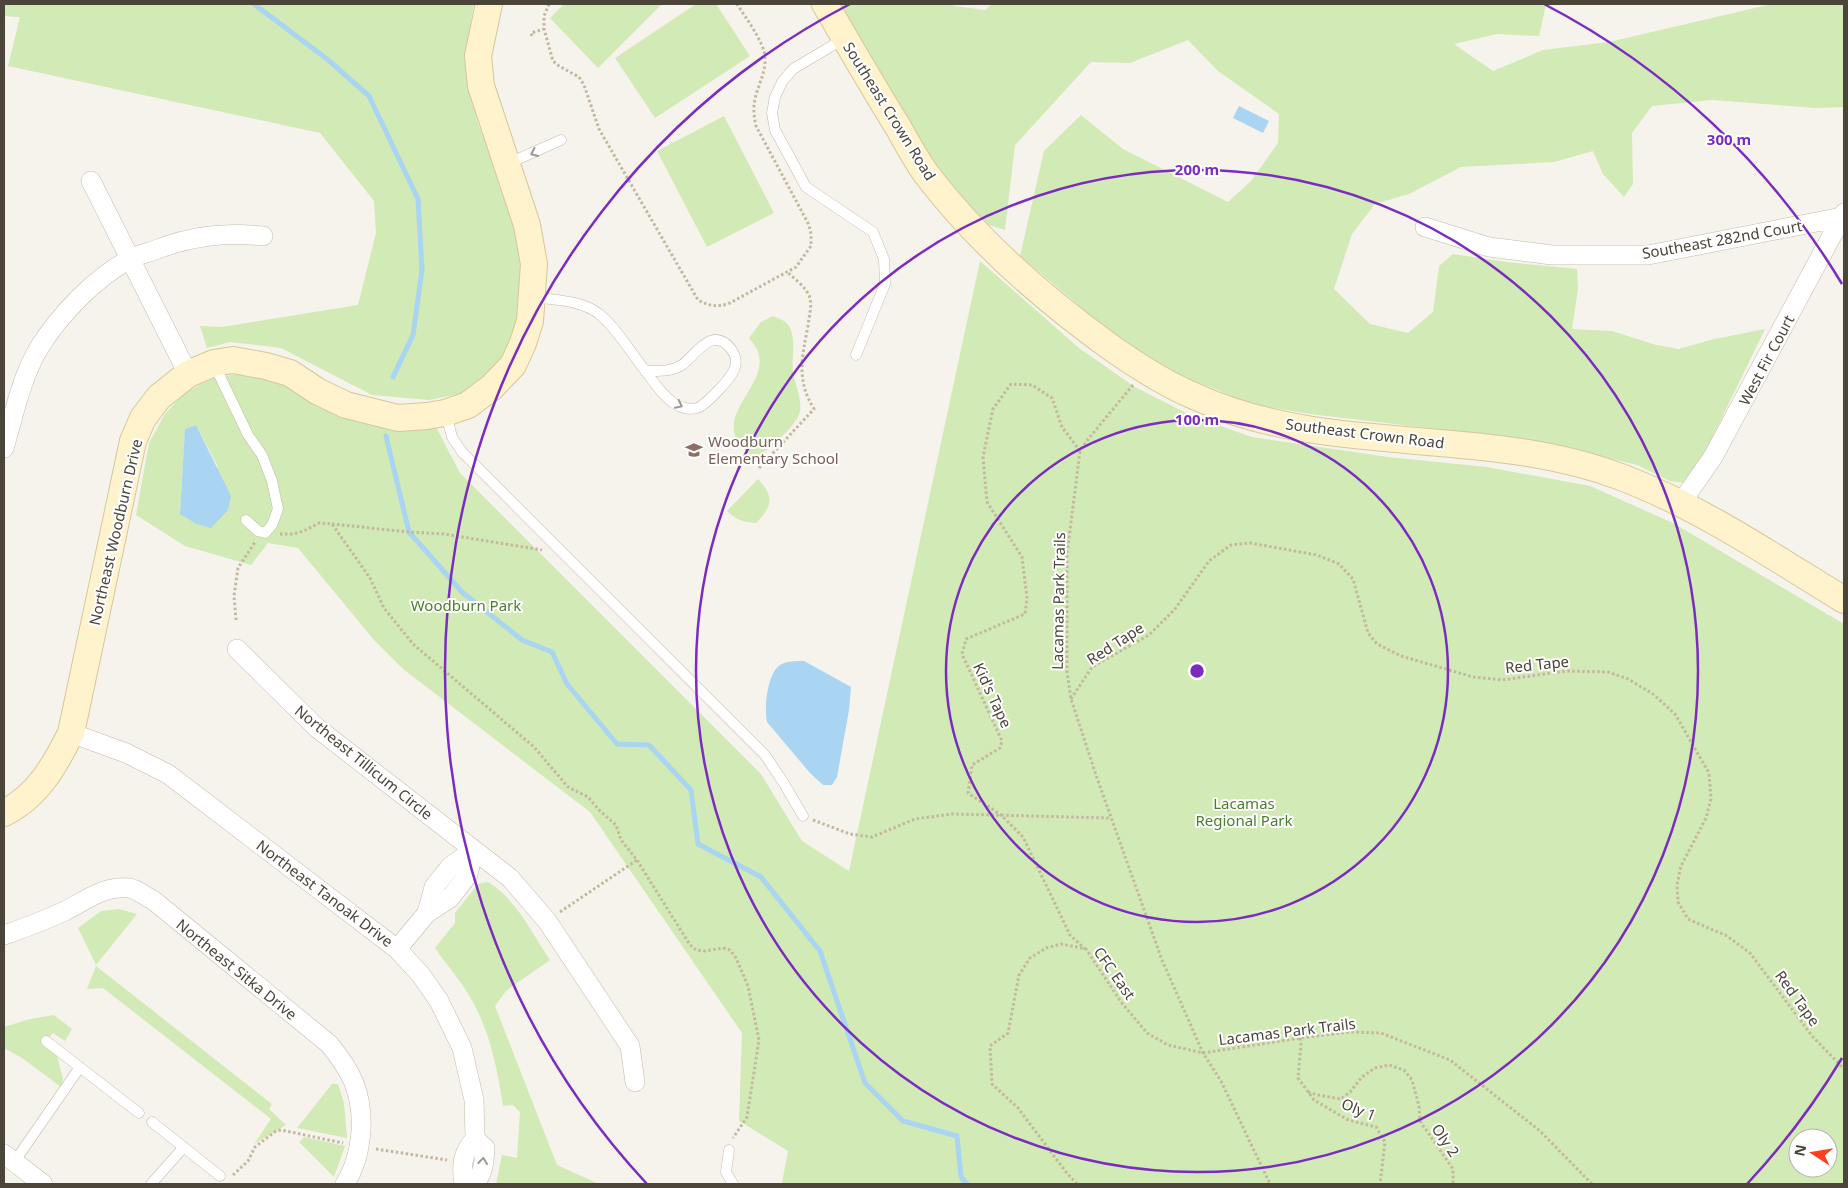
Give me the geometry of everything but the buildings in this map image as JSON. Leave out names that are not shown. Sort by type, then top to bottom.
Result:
[{"type":"street","name":"Northeast Woodburn Drive","points":[[4,813],[14,808],[37,787],[56,763],[71,733],[134,441],[142,418],[159,397],[188,374],[214,364],[233,360],[290,373],[317,391],[346,406],[398,418],[427,416],[445,413],[468,405],[492,387],[513,365],[530,321],[534,264],[528,225],[481,86],[478,56],[489,4]]},
{"type":"street","name":"Southeast Crown Road","points":[[825,4],[926,174],[977,233],[1004,260],[1057,306],[1095,336],[1145,371],[1193,396],[1225,409],[1264,420],[1306,429],[1369,437],[1481,446],[1550,457],[1620,477],[1681,503],[1844,600]]},
{"type":"street","points":[[91,181],[188,374]]},
{"type":"street","name":"Southeast 282nd Court","points":[[1425,227],[1489,247],[1552,255],[1648,255],[1843,215]]},
{"type":"street","name":"West Fir Court","points":[[1681,503],[1714,457],[1843,215]]},
{"type":"street","points":[[4,448],[23,386],[38,349],[64,313],[97,283],[131,259],[176,242],[209,235],[237,233],[263,236]]},
{"type":"street","name":"Northeast Tillicum Circle","points":[[237,649],[317,728],[510,878],[547,921],[630,1046],[635,1082]]},
{"type":"street","name":"Northeast Tanoak Drive","points":[[71,733],[126,753],[168,774],[397,949],[421,974],[439,1001],[462,1048],[474,1100],[475,1139],[484,1148],[484,1166],[478,1179],[473,1184]]},
{"type":"street","points":[[397,949],[428,913],[434,887],[450,867],[472,850]]},
{"type":"street","name":"Northeast Sitka Drive","points":[[4,935],[66,910],[87,897],[112,888],[131,888],[153,900],[329,1044],[344,1063],[354,1084],[362,1114],[360,1147],[352,1174],[346,1184]]},
{"type":"street","points":[[464,1184],[462,1174],[466,1148],[475,1139]]},
{"type":"street","points":[[9,1157],[44,1184]]},
{"type":"lane","points":[[845,38],[793,69],[782,82],[775,97],[772,113],[775,130],[806,187],[873,232],[884,259],[885,284],[856,355]]},
{"type":"lane","points":[[507,164],[561,140]]},
{"type":"lane","points":[[533,297],[573,302],[598,313],[613,329],[664,396],[676,405],[696,408],[705,403],[732,374],[736,361],[735,355],[726,344],[714,340],[701,345],[682,364],[669,371],[645,371]]},
{"type":"lane","points":[[214,364],[248,435],[262,455],[272,480],[278,509],[272,524],[265,533],[258,531],[246,520]]},
{"type":"lane","points":[[445,413],[452,437],[462,452],[765,755],[803,816]]},
{"type":"lane","points":[[46,1041],[139,1113]]},
{"type":"lane","points":[[9,1157],[80,1067]]},
{"type":"lane","points":[[152,1122],[220,1176]]},
{"type":"lane","points":[[151,1184],[184,1147]]},
{"type":"lane","points":[[728,1150],[726,1172],[733,1184]]},
{"type":"path","points":[[549,4],[544,16],[544,29],[553,61],[558,66],[579,77],[584,85],[599,129],[698,300],[717,306],[728,304],[796,267],[811,246],[809,224],[756,126],[754,113],[755,98],[766,57],[763,48],[736,4]]},
{"type":"path","points":[[532,36],[531,33],[544,29]]},
{"type":"path","points":[[759,468],[814,409],[802,382],[801,365],[811,308],[810,297],[805,289],[787,272]]},
{"type":"path","name":"Lacamas Park Trails","points":[[1145,371],[1080,451],[1067,554],[1067,672],[1072,699],[1111,818],[1162,960],[1203,1053],[1221,1081],[1270,1184]]},
{"type":"path","name":"Kid's Tape","points":[[1001,815],[968,793],[972,765],[1000,748],[1002,741],[962,654],[966,639],[1025,614],[1027,598],[1022,557],[987,502],[983,458],[994,409],[1011,384],[1032,385],[1052,398],[1062,427],[1080,451]]},
{"type":"path","points":[[236,620],[234,596],[238,568],[256,540],[265,533],[293,534],[304,532],[320,523],[444,534],[562,553]]},
{"type":"path","points":[[332,524],[370,578],[384,608],[413,644],[534,747],[568,787],[588,797],[616,825],[621,840],[637,860],[690,945],[696,950],[705,951],[723,948],[730,950],[736,958],[748,986],[759,1040],[747,1117],[733,1137],[728,1150]]},
{"type":"path","name":"Red Tape","points":[[1072,699],[1092,668],[1149,635],[1175,609],[1209,561],[1231,545],[1250,543],[1317,555],[1340,564],[1353,579],[1368,633],[1378,644],[1401,656],[1473,677],[1502,680],[1566,671],[1608,672],[1628,679],[1653,694],[1675,714],[1709,773],[1711,799],[1706,818],[1681,866],[1677,885],[1678,902],[1688,918],[1727,936],[1750,952],[1812,1036],[1844,1069]]},
{"type":"path","points":[[803,816],[850,834],[872,836],[915,819],[952,814],[1111,818]]},
{"type":"path","points":[[1001,815],[1022,837],[1070,935],[1086,949]]},
{"type":"path","points":[[547,921],[637,860]]},
{"type":"path","name":"CFC East","points":[[1077,1184],[1018,1108],[992,1084],[990,1046],[1008,1033],[1019,975],[1030,958],[1046,948],[1061,944],[1086,949],[1121,1002],[1148,1033],[1168,1045],[1203,1053]]},
{"type":"path","name":"Lacamas Park Trails","points":[[1203,1053],[1350,1032],[1381,1032],[1450,1060],[1540,1131],[1592,1184]]},
{"type":"path","name":"Oly 1","points":[[1300,1038],[1298,1078],[1314,1100],[1348,1120],[1376,1127],[1385,1142],[1380,1184]]},
{"type":"path","name":"Oly 2","points":[[1308,1092],[1318,1096],[1341,1099],[1350,1092],[1362,1077],[1375,1068],[1389,1065],[1404,1070],[1412,1080],[1419,1106],[1420,1121],[1453,1169],[1453,1182],[1450,1184]]},
{"type":"path","points":[[220,1176],[228,1180],[248,1161],[255,1146],[276,1131],[281,1130],[352,1145]]},
{"type":"path","points":[[376,1149],[463,1162]]},
{"type":"green space","points":[[4,4],[474,4],[466,50],[468,78],[478,124],[494,164],[500,188],[515,218],[522,248],[521,320],[500,364],[468,392],[429,400],[372,395],[281,348],[230,342],[207,348],[200,326],[222,327],[358,305],[376,233],[374,201],[320,133],[8,66],[20,17],[4,16]]},
{"type":"green space","points":[[564,4],[662,4],[598,68],[550,18]]},
{"type":"green space","points":[[696,4],[716,4],[750,56],[655,118],[615,58]]},
{"type":"green space","points":[[833,4],[950,4],[985,10],[992,4],[1546,5],[1539,36],[1497,34],[1454,44],[1493,71],[1543,50],[1609,42],[1772,4],[1844,4],[1844,107],[1816,108],[1712,100],[1652,106],[1632,133],[1633,184],[1624,197],[1603,174],[1593,151],[1554,162],[1461,167],[1409,194],[1375,204],[1352,234],[1334,289],[1370,324],[1408,333],[1433,312],[1439,266],[1453,254],[1506,262],[1577,269],[1578,289],[1572,329],[1612,331],[1656,345],[1679,349],[1710,340],[1765,329],[1696,471],[1685,483],[1670,481],[1637,465],[1571,449],[1428,428],[1310,414],[1246,403],[1216,389],[1166,372],[1098,324],[1020,256],[1044,151],[1081,115],[1123,149],[1228,202],[1251,181],[1278,143],[1279,114],[1218,71],[1188,40],[1130,63],[1091,62],[1015,145],[1005,230],[986,224],[946,183]]},
{"type":"green space","points":[[724,116],[774,213],[707,247],[657,151]]},
{"type":"green space","name":"Lacamas Regional Park","points":[[980,261],[1079,348],[1135,387],[1192,416],[1252,437],[1388,457],[1487,467],[1590,486],[1673,523],[1844,624],[1844,1184],[774,1184],[782,1183],[788,1151],[739,1121],[742,1033],[590,812],[403,669],[374,640],[298,548],[268,543],[251,565],[185,546],[136,515],[149,443],[165,414],[185,392],[216,377],[249,373],[436,427],[460,473],[761,774],[802,841],[849,871]],"holes":[[[196,425],[218,467],[180,514],[185,429]]]},
{"type":"green space","points":[[773,316],[786,322],[793,337],[793,372],[800,411],[794,424],[756,460],[742,447],[735,435],[734,424],[737,413],[755,379],[759,367],[759,355],[749,338],[761,322]]},
{"type":"green space","points":[[758,479],[769,497],[768,507],[765,512],[756,523],[734,517],[727,511]]},
{"type":"green space","points":[[488,882],[498,889],[515,907],[550,960],[506,991],[495,1006],[557,1165],[599,1184],[496,1184],[502,1155],[517,1158],[520,1112],[513,1105],[503,1106],[491,1047],[475,1005],[435,948],[455,923],[455,913],[478,884]]},
{"type":"green space","points":[[119,909],[137,914],[96,965],[78,928],[101,911]]},
{"type":"green space","points":[[96,966],[272,1104],[269,1109],[286,1125],[254,1144],[271,1119],[103,988],[87,989]]},
{"type":"green space","points":[[54,1015],[72,1029],[65,1041],[53,1033],[43,1045],[57,1056],[63,1079],[61,1087],[22,1058],[4,1048],[4,1027],[30,1019]]},
{"type":"green space","points":[[332,1084],[338,1084],[344,1103],[347,1138],[297,1128]]},
{"type":"green space","points":[[304,1137],[345,1146],[334,1177],[299,1142]]},
{"type":"water","points":[[1239,106],[1269,121],[1263,133],[1233,118]]},
{"type":"water","points":[[196,425],[231,496],[228,510],[211,528],[197,524],[180,514],[185,429]]},
{"type":"water","points":[[804,661],[851,687],[849,710],[837,777],[832,785],[823,785],[810,773],[767,722],[766,708],[769,683],[776,669],[785,663]]},
{"type":"waterway","points":[[254,4],[327,59],[369,96],[418,199],[422,270],[413,335],[393,377]]},
{"type":"waterway","points":[[386,436],[409,532],[462,592],[522,640],[552,652],[567,684],[617,744],[649,745],[691,790],[698,844],[761,877],[820,951],[865,1083],[903,1121],[957,1136],[961,1177],[967,1184]]},
{"type":"place","name":"Woodburn Elementary School","points":[[694,450]]},
{"type":"park label","name":"Woodburn Park","points":[[466,605]]}]
